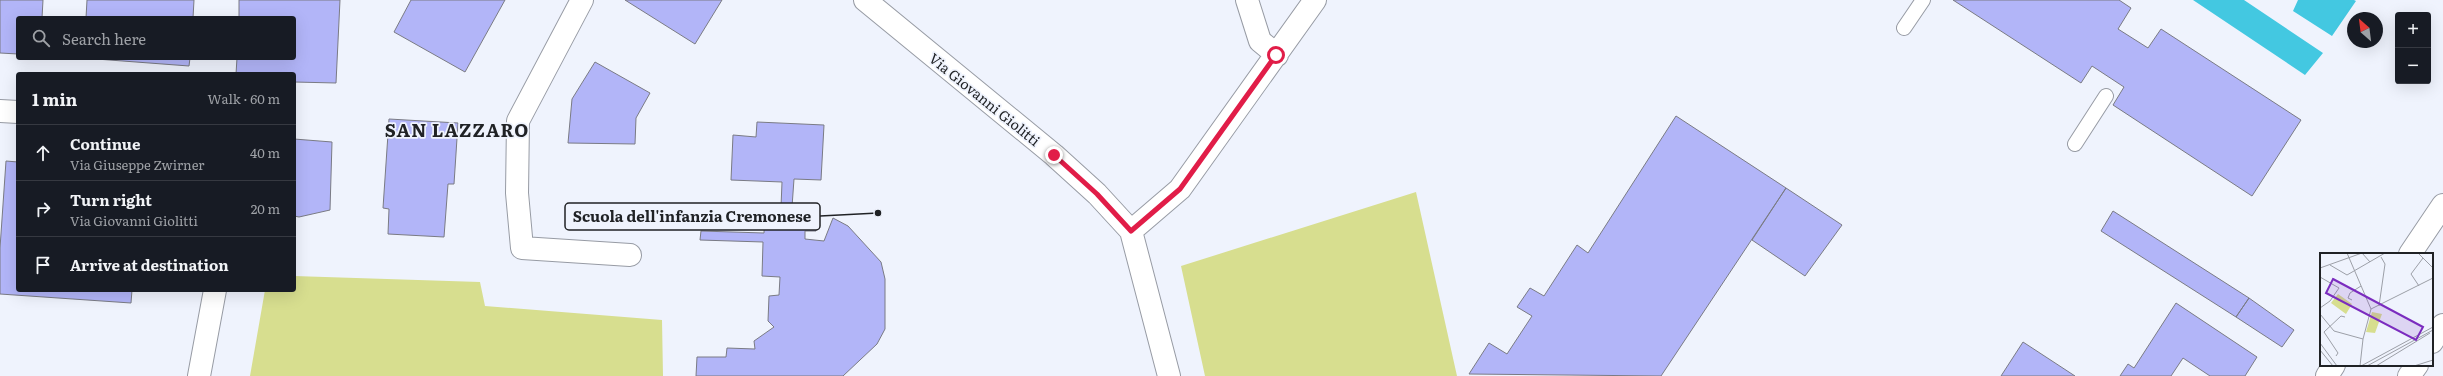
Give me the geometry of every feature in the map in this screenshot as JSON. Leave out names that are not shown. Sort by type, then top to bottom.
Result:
[{"type":"street","points":[[582,0],[518,121],[517,193],[522,248],[630,255]]},
{"type":"street","name":"Via Giovanni Giolitti","points":[[865,0],[1054,155],[1097,194],[1131,231],[1169,376]]},
{"type":"street","points":[[1247,0],[1260,41],[1276,55]]},
{"type":"street","points":[[1131,231],[1180,189],[1316,0]]},
{"type":"street","points":[[0,111],[16,112]]},
{"type":"street","points":[[2411,253],[2443,205]]},
{"type":"street","points":[[199,376],[215,292]]},
{"type":"street","points":[[2433,340],[2443,325]]},
{"type":"street","points":[[2327,376],[2333,366]]},
{"type":"street","points":[[2409,376],[2415,366]]},
{"type":"lane","points":[[1904,28],[1923,0]]},
{"type":"lane","points":[[2075,144],[2106,96]]},
{"type":"green space","points":[[1416,192],[1457,376],[1205,376],[1181,266]]},
{"type":"green space","points":[[296,276],[480,282],[485,306],[662,320],[663,376],[250,376],[265,292],[296,292]]},
{"type":"water","points":[[2193,0],[2244,0],[2323,53],[2305,75]]},
{"type":"water","points":[[2298,0],[2356,1],[2347,12],[2332,36],[2293,11]]},
{"type":"building","points":[[0,0],[43,0],[42,16],[16,16],[16,54],[0,53]]},
{"type":"building","points":[[87,0],[194,0],[193,16],[86,16]]},
{"type":"building","points":[[239,0],[340,0],[336,83],[296,82],[296,72],[236,72],[237,60],[296,60],[296,16],[239,16]]},
{"type":"building","points":[[411,0],[505,0],[465,72],[394,32]]},
{"type":"building","points":[[625,0],[722,0],[695,44]]},
{"type":"building","points":[[1953,0],[2119,0],[2131,8],[2118,29],[2148,48],[2161,29],[2301,120],[2252,196],[2113,105],[2124,87],[2092,66],[2081,83]]},
{"type":"building","points":[[110,60],[190,60],[189,66]]},
{"type":"building","points":[[595,62],[650,93],[636,118],[635,144],[568,143],[572,99]]},
{"type":"building","points":[[1676,116],[1786,188],[1661,376],[1469,374],[1489,343],[1507,354],[1532,316],[1517,307],[1530,288],[1544,296],[1577,245],[1588,253]]},
{"type":"building","points":[[389,119],[458,123],[454,184],[448,184],[444,237],[388,234],[389,209],[383,208]]},
{"type":"building","points":[[757,122],[824,125],[821,180],[794,179],[792,207],[817,208],[816,231],[805,231],[805,239],[824,241],[833,218],[848,226],[881,262],[885,279],[885,329],[877,344],[843,376],[696,376],[697,357],[726,357],[727,348],[755,349],[754,341],[774,327],[768,321],[769,296],[779,295],[780,277],[762,276],[763,242],[700,240],[701,231],[764,233],[765,206],[781,207],[782,182],[731,180],[733,135],[756,137]]},
{"type":"building","points":[[296,139],[332,142],[330,210],[296,216]]},
{"type":"building","points":[[6,161],[16,162],[16,292],[132,292],[131,303],[0,294],[0,248]]},
{"type":"building","points":[[1786,188],[1842,225],[1805,276],[1752,240]]},
{"type":"building","points":[[2113,211],[2249,298],[2236,317],[2101,231]]},
{"type":"building","points":[[2249,298],[2294,330],[2282,347],[2236,317]]},
{"type":"building","points":[[2176,303],[2257,357],[2245,376],[2210,376],[2183,358],[2171,376],[2120,376],[2128,364],[2134,368]]},
{"type":"building","points":[[2023,342],[2075,376],[2001,376]]},
{"type":"place","name":"Scuola dell'infanzia Cremonese","points":[[878,213]]},
{"type":"district","name":"SAN LAZZARO","points":[[457,129]]},
{"type":"route","points":[[1054,155],[1097,194],[1131,231],[1180,189],[1276,55]]}]
